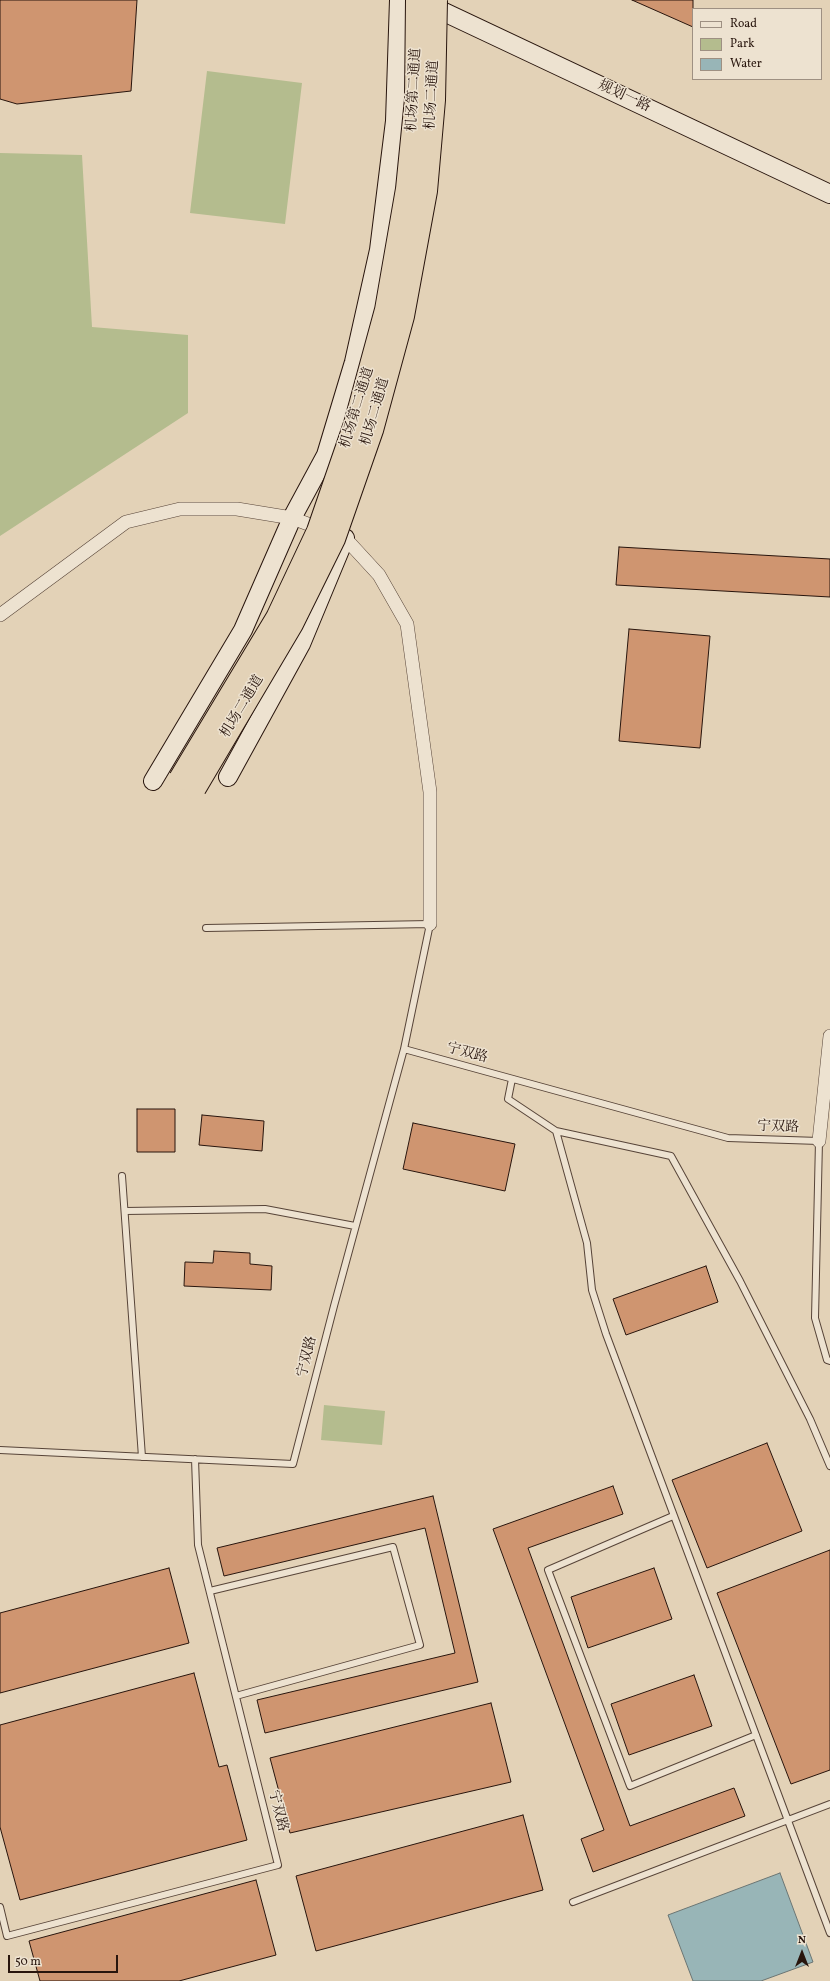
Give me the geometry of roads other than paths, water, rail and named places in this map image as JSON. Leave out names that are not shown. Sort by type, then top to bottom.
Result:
[{"type":"highway","name":"机场第二通道","points":[[187,783],[277,618],[318,531],[355,424],[386,310],[407,189],[416,99],[418,0]]},
{"type":"highway","name":"机场二通道","points":[[187,783],[292,624],[334,539],[372,430],[403,316],[426,192],[434,100],[438,3]]},
{"type":"street","points":[[153,781],[243,630],[292,518],[326,455],[354,362],[379,250],[395,120],[399,0]]},
{"type":"street","name":"规划一路","points":[[418,0],[438,3],[830,194]]},
{"type":"street","points":[[228,777],[300,644],[345,538],[370,464],[413,292],[433,163],[438,3]]},
{"type":"street","points":[[0,615],[126,522],[180,509],[237,509],[292,518],[345,538],[379,576],[407,624],[430,792],[430,924]]},
{"type":"street","points":[[819,1141],[830,1036]]},
{"type":"lane","points":[[206,928],[430,924],[404,1049]]},
{"type":"lane","name":"宁双路","points":[[0,1450],[293,1464],[355,1226],[404,1049],[728,1138],[819,1141]]},
{"type":"lane","points":[[512,1079],[508,1099],[556,1131],[671,1156],[740,1281],[810,1419],[830,1466]]},
{"type":"lane","points":[[556,1131],[587,1243],[592,1290],[606,1334],[830,1932]]},
{"type":"lane","points":[[819,1141],[815,1318],[827,1360],[830,1361]]},
{"type":"lane","points":[[122,1176],[142,1457]]},
{"type":"lane","points":[[125,1211],[265,1209],[355,1226]]},
{"type":"lane","name":"宁双路","points":[[0,1907],[7,1936],[278,1866],[198,1545],[196,1459]]},
{"type":"lane","points":[[673,1516],[548,1570],[630,1786],[756,1735]]},
{"type":"lane","points":[[210,1591],[393,1547],[420,1645],[236,1696]]},
{"type":"lane","points":[[573,1902],[830,1804]]},
{"type":"water","points":[[780,1873],[813,1962],[761,1981],[693,1981],[668,1915]]}]
